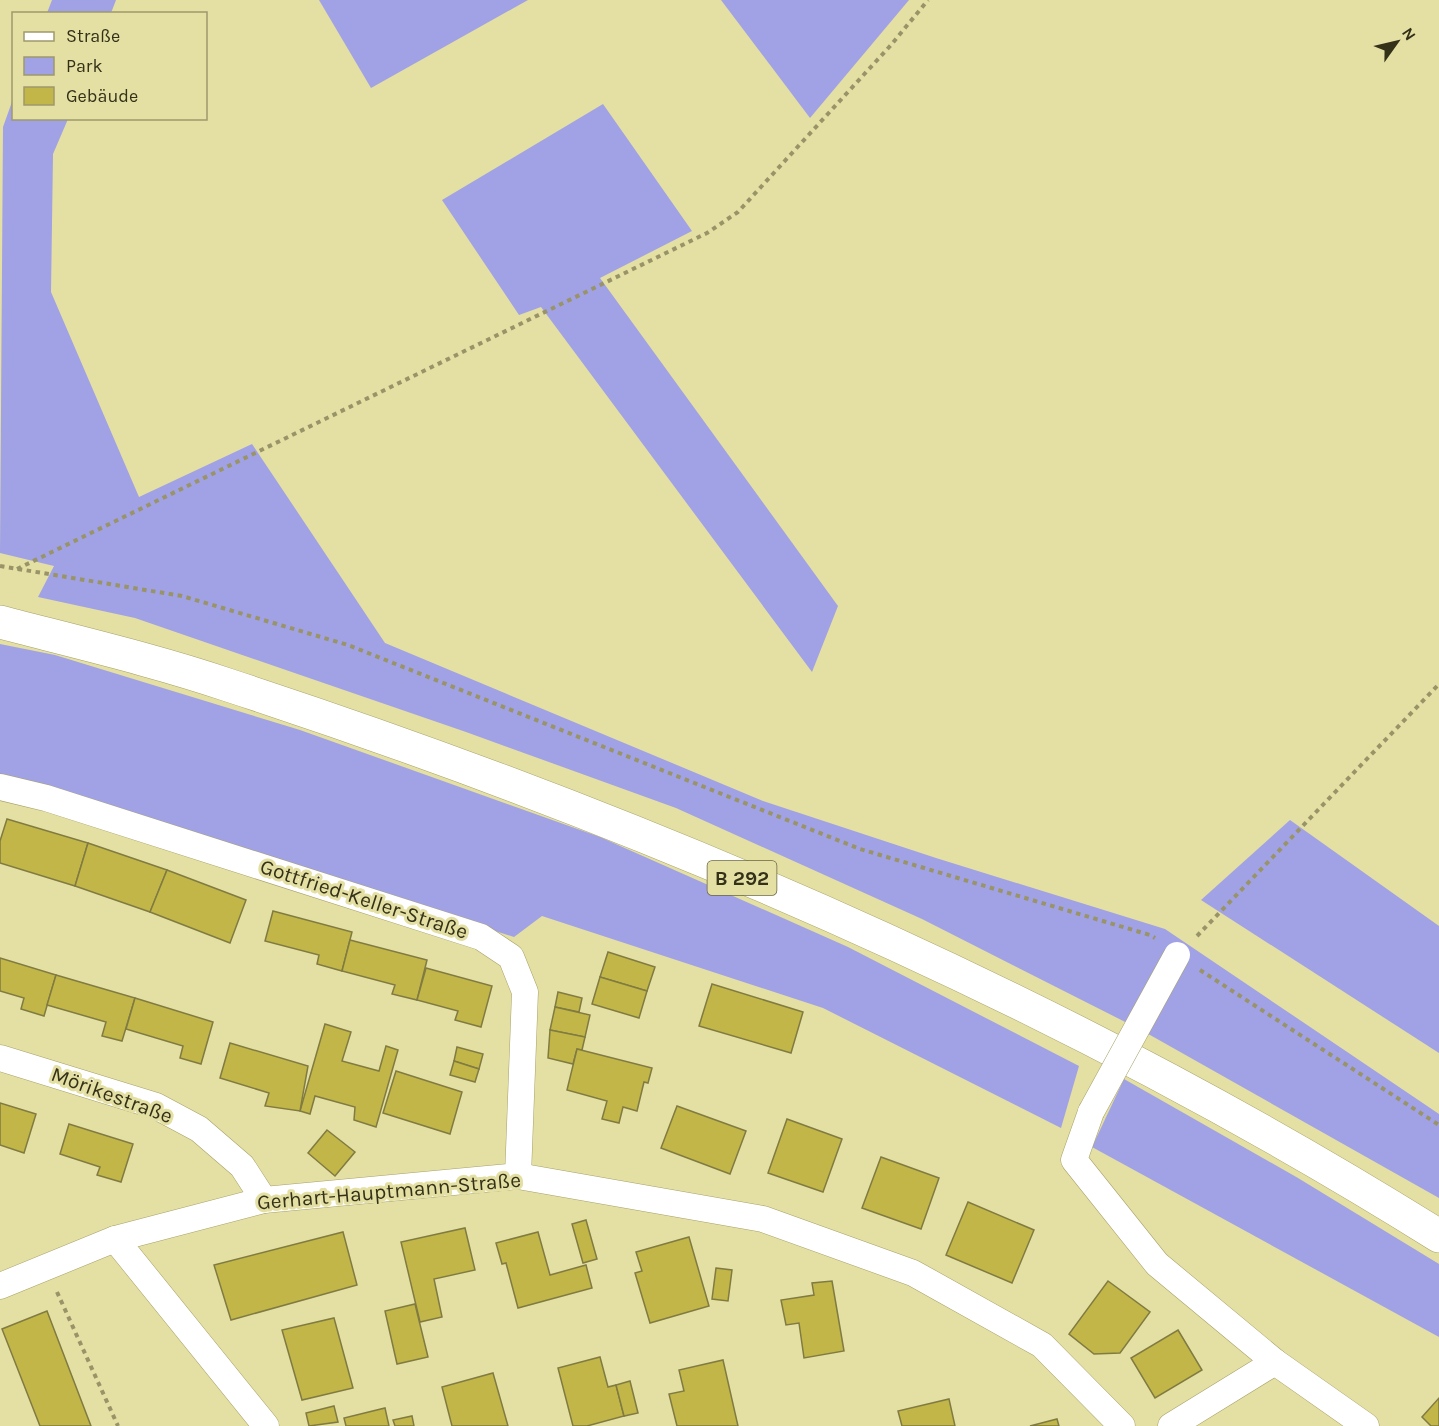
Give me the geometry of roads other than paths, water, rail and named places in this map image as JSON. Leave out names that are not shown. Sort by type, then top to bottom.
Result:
[{"type":"highway","name":"B 292","points":[[0,622],[225,684],[403,746],[585,812],[844,920],[1000,993],[1162,1075],[1380,1199],[1439,1236]]},
{"type":"street","name":"Gottfried-Keller-Straße","points":[[0,787],[46,798],[481,937],[511,957],[525,992],[518,1176]]},
{"type":"street","points":[[1177,956],[1091,1112],[1074,1160],[1157,1264],[1275,1362],[1366,1426]]},
{"type":"street","name":"Mörikestraße","points":[[0,1058],[156,1106],[200,1129],[242,1166],[264,1200]]},
{"type":"street","name":"Gerhart-Hauptmann-Straße","points":[[0,1286],[115,1239],[264,1200],[518,1176],[763,1219],[913,1273],[1042,1346],[1122,1426]]},
{"type":"street","points":[[115,1239],[266,1426]]},
{"type":"street","points":[[1171,1426],[1275,1362]]}]
